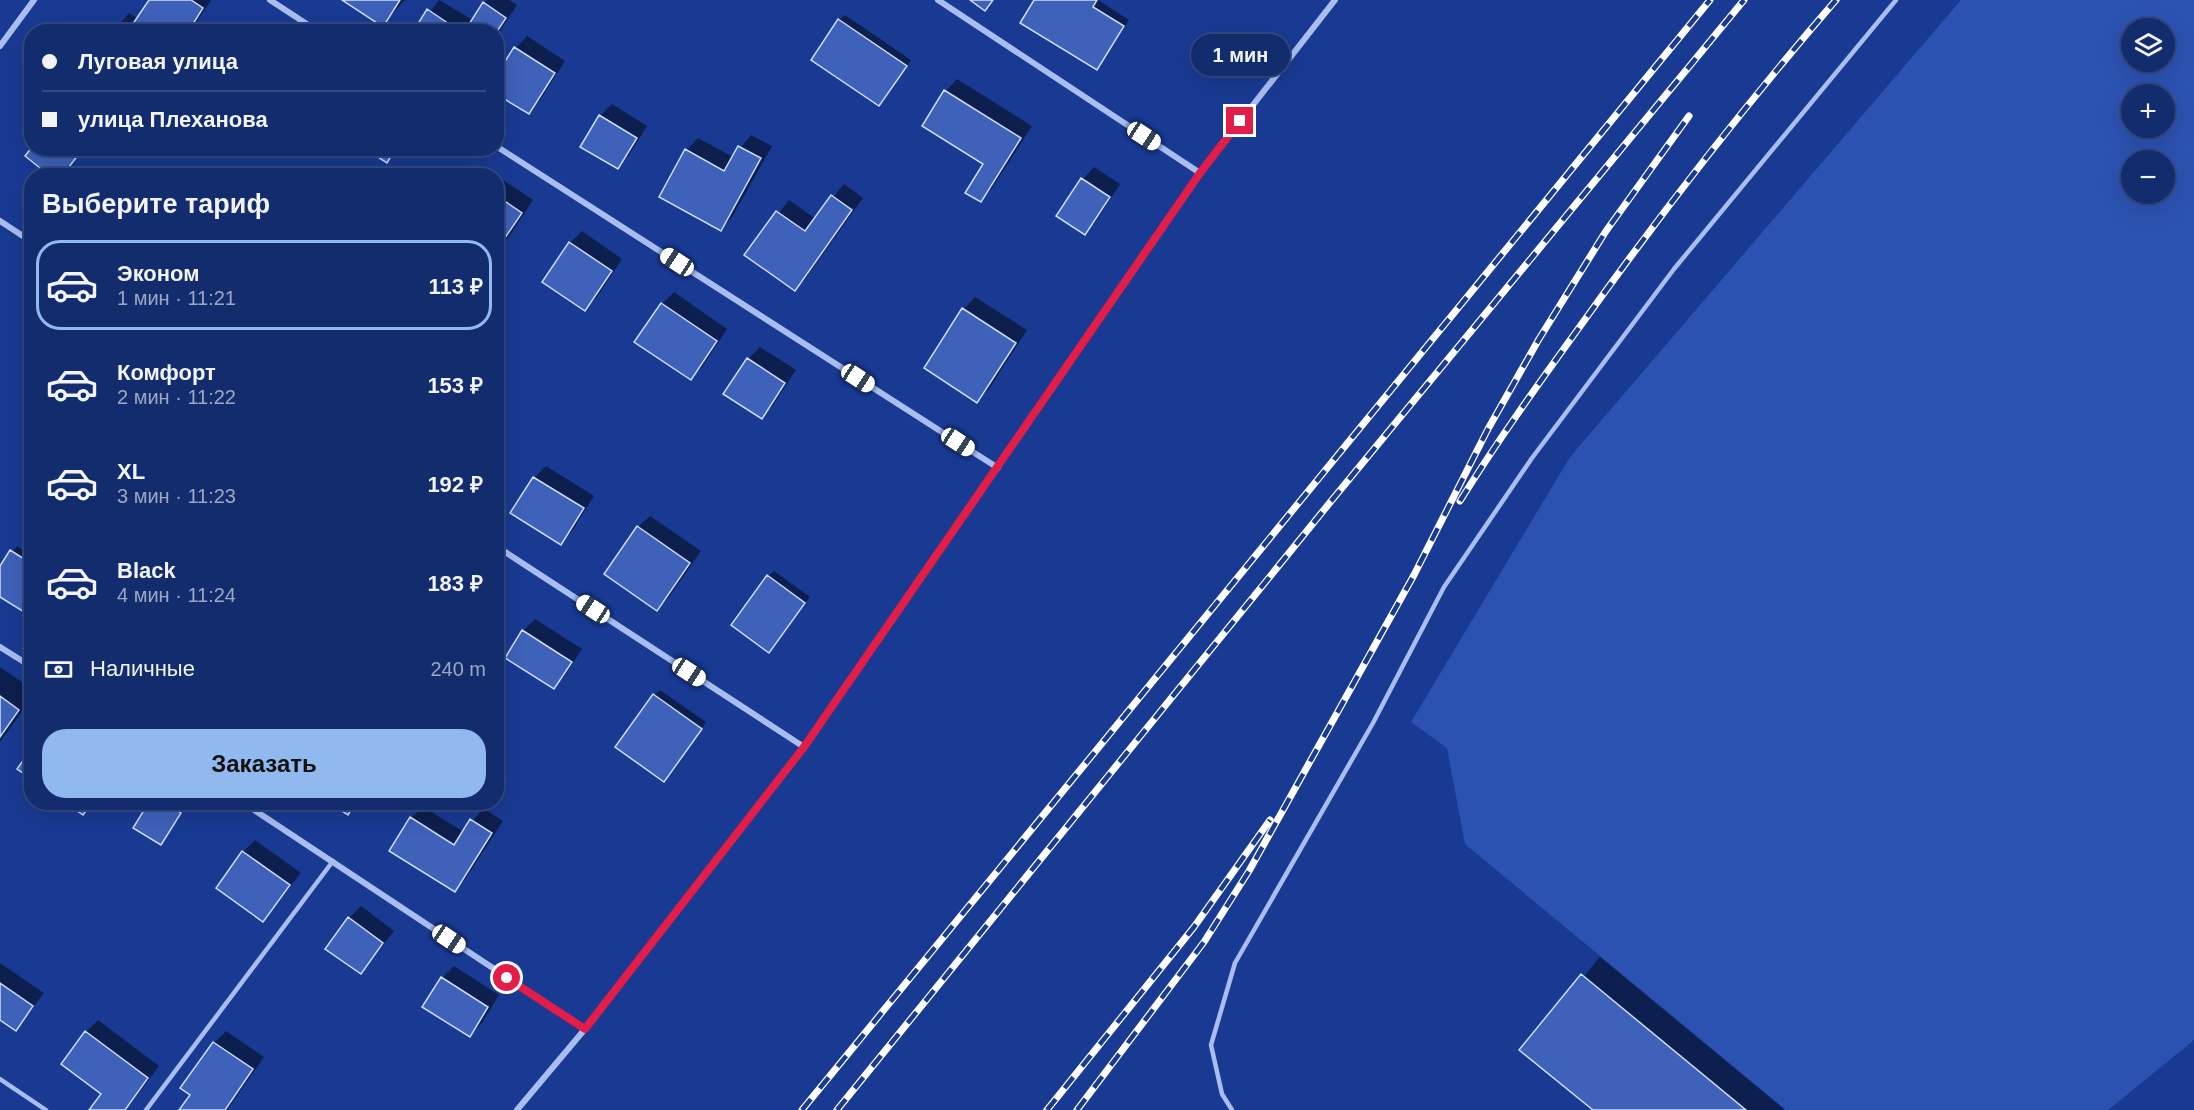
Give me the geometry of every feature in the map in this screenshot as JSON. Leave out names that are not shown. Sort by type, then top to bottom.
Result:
[{"type":"street","points":[[0,46],[34,0]]},
{"type":"street","points":[[270,0],[307,24]]},
{"type":"street","points":[[938,0],[1200,173]]},
{"type":"street","points":[[517,1110],[585,1029],[804,747],[1200,173],[1335,0]]},
{"type":"street","points":[[504,151],[998,468]]},
{"type":"street","points":[[0,221],[24,237]]},
{"type":"street","points":[[504,551],[804,747]]},
{"type":"street","points":[[0,647],[24,662]]},
{"type":"street","points":[[254,810],[585,1029]]},
{"type":"lane","points":[[1232,1110],[1222,1094],[1211,1045],[1235,963],[1373,723],[1444,587],[1532,458],[1674,269],[1896,0]]},
{"type":"lane","points":[[146,1110],[333,861]]},
{"type":"lane","points":[[0,1079],[46,1110]]},
{"type":"shaded area","points":[[1961,0],[2194,0],[2194,1040],[2108,1110],[1786,1110],[1465,844],[1447,748],[1411,722],[1570,457]]},
{"type":"building","points":[[149,0],[191,0],[203,8],[193,24],[133,24]]},
{"type":"building","points":[[342,0],[400,0],[385,24],[378,24]]},
{"type":"building","points":[[970,0],[993,0],[985,11]]},
{"type":"building","points":[[1034,0],[1097,0],[1093,7],[1124,26],[1097,70],[1020,23]]},
{"type":"building","points":[[483,2],[506,18],[502,24],[469,24]]},
{"type":"building","points":[[427,9],[449,24],[418,24]]},
{"type":"building","points":[[838,19],[907,66],[879,106],[811,60]]},
{"type":"building","points":[[514,47],[555,73],[529,114],[504,99],[504,63]]},
{"type":"building","points":[[944,90],[1021,138],[981,202],[965,193],[983,164],[922,126]]},
{"type":"building","points":[[599,115],[637,138],[618,169],[580,147]]},
{"type":"building","points":[[738,146],[761,158],[721,231],[659,197],[685,149],[724,171]]},
{"type":"building","points":[[25,156],[77,156],[68,168],[40,168]]},
{"type":"building","points":[[376,156],[391,156],[387,163]]},
{"type":"building","points":[[1081,178],[1110,197],[1085,235],[1056,216]]},
{"type":"building","points":[[831,195],[852,210],[795,291],[744,255],[776,211],[805,231]]},
{"type":"building","points":[[504,201],[522,213],[504,239]]},
{"type":"building","points":[[569,242],[612,271],[585,311],[542,282]]},
{"type":"building","points":[[661,303],[717,341],[691,380],[634,342]]},
{"type":"building","points":[[962,308],[1016,343],[977,403],[924,368]]},
{"type":"building","points":[[747,358],[785,383],[762,419],[723,394]]},
{"type":"building","points":[[533,477],[584,508],[561,545],[510,513]]},
{"type":"building","points":[[637,526],[690,563],[657,611],[604,574]]},
{"type":"building","points":[[10,550],[24,559],[24,612],[0,597],[0,566]]},
{"type":"building","points":[[767,575],[805,603],[769,653],[731,625]]},
{"type":"building","points":[[522,630],[572,662],[554,689],[505,658]]},
{"type":"building","points":[[653,694],[702,729],[664,782],[615,747]]},
{"type":"building","points":[[0,696],[19,710],[0,737]]},
{"type":"building","points":[[24,759],[24,774],[17,769]]},
{"type":"building","points":[[76,810],[86,810],[83,815]]},
{"type":"building","points":[[144,810],[176,810],[181,813],[161,845],[133,828]]},
{"type":"building","points":[[340,810],[351,810],[348,815]]},
{"type":"building","points":[[410,817],[454,845],[470,819],[492,833],[455,892],[389,851]]},
{"type":"building","points":[[242,851],[290,885],[263,922],[216,888]]},
{"type":"building","points":[[348,917],[383,943],[361,974],[325,949]]},
{"type":"building","points":[[1581,974],[1746,1110],[1593,1110],[1519,1050]]},
{"type":"building","points":[[441,977],[488,1007],[470,1037],[422,1007]]},
{"type":"building","points":[[0,983],[33,1006],[16,1031],[0,1020]]},
{"type":"building","points":[[85,1031],[148,1078],[125,1110],[89,1110],[101,1094],[61,1064]]},
{"type":"building","points":[[213,1042],[253,1069],[225,1110],[179,1110],[190,1095],[180,1088]]},
{"type":"railway","points":[[802,1110],[1710,0]]},
{"type":"railway","points":[[837,1110],[1332,500],[1744,0]]},
{"type":"railway","points":[[1460,501],[1534,390],[1611,283],[1737,119],[1836,0]]},
{"type":"railway","points":[[1077,1110],[1204,942],[1249,871],[1414,575],[1488,429],[1539,339],[1606,231],[1689,116]]},
{"type":"railway","points":[[1047,1110],[1194,927],[1270,820]]},
{"type":"route","points":[[507,978],[585,1029],[804,747],[1200,173],[1240,121]]}]
